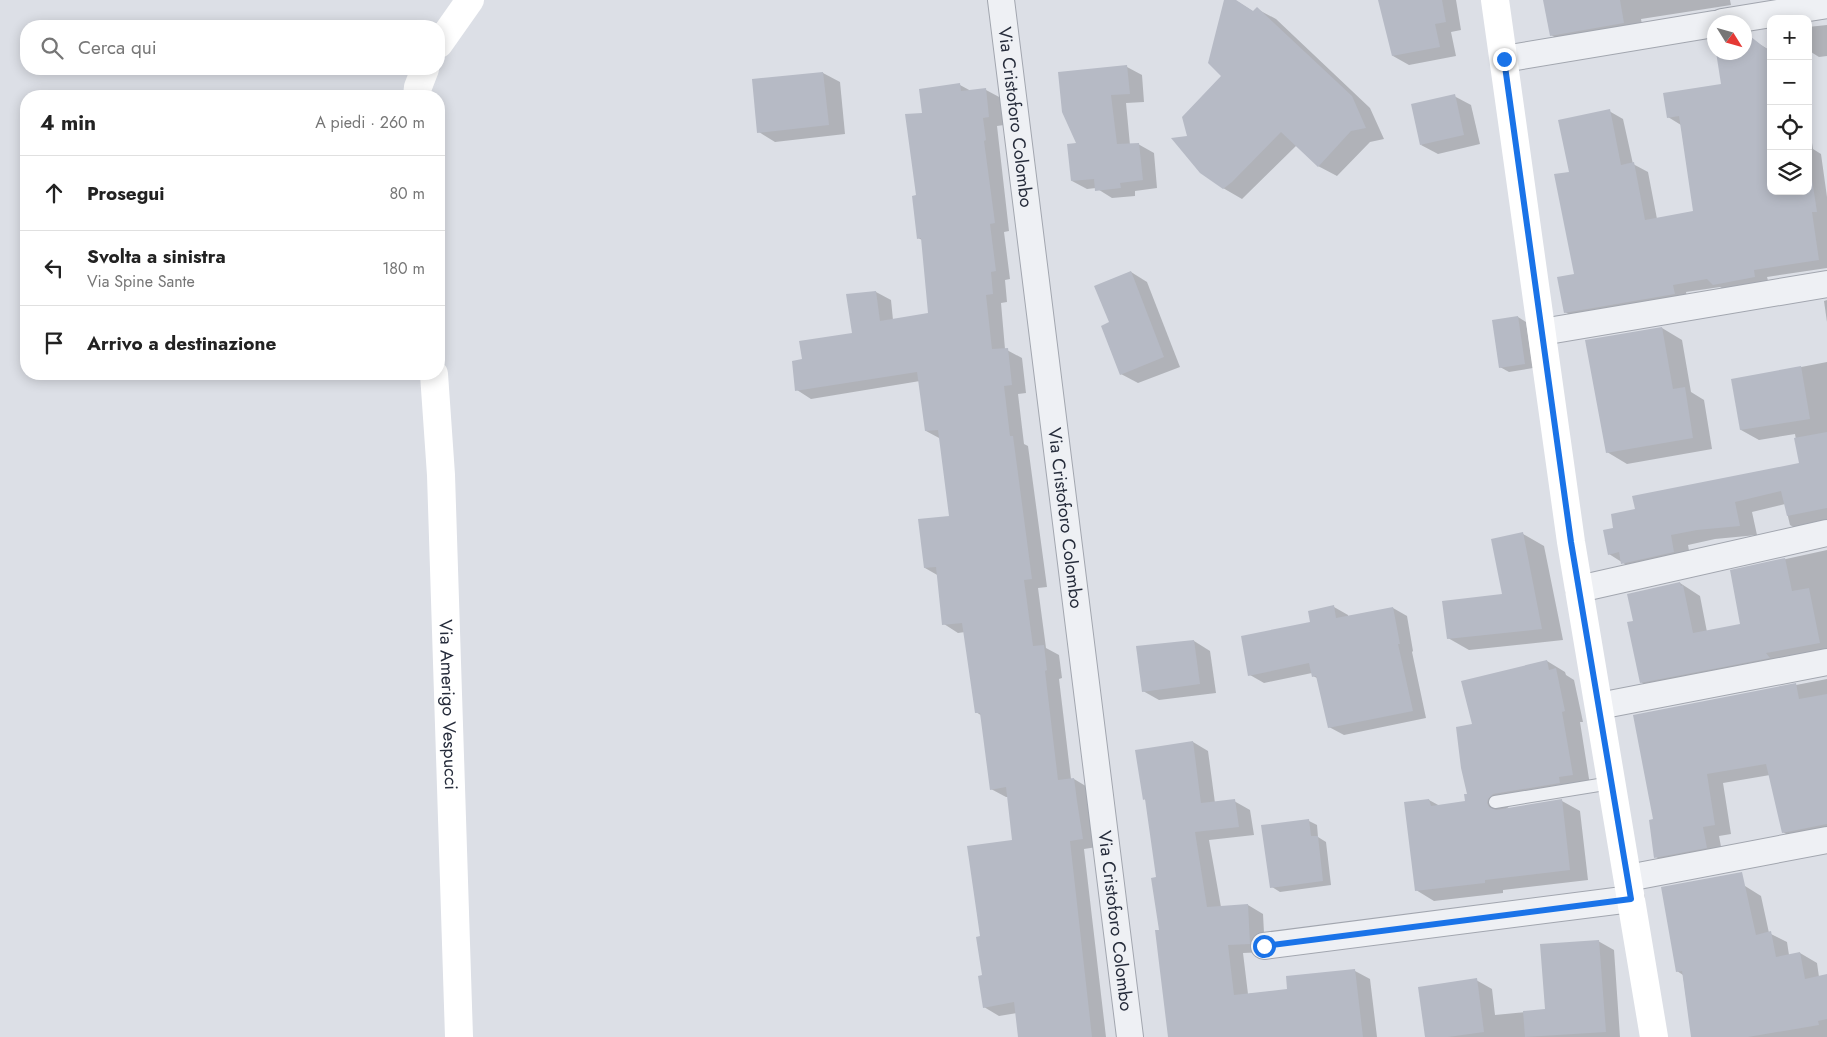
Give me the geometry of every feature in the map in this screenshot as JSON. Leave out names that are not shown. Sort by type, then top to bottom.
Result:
[{"type":"street","points":[[445,35],[470,0]]},
{"type":"street","name":"Via Cristoforo Colombo","points":[[1001,0],[1130,1037]]},
{"type":"street","points":[[1494,0],[1504,59],[1571,542],[1654,1037]]},
{"type":"street","points":[[1752,17],[1827,5]]},
{"type":"street","points":[[1504,59],[1707,25]]},
{"type":"street","points":[[418,90],[422,75]]},
{"type":"street","points":[[1542,332],[1827,284]]},
{"type":"street","name":"Via Amerigo Vespucci","points":[[434,380],[441,475],[459,1037]]},
{"type":"street","points":[[1579,589],[1827,533]]},
{"type":"street","points":[[1599,706],[1827,662]]},
{"type":"street","points":[[1264,946],[1629,889],[1827,840]]},
{"type":"lane","points":[[1495,802],[1611,783]]},
{"type":"building","points":[[1224,0],[1236,0],[1253,11],[1257,7],[1352,96],[1366,128],[1351,131],[1318,167],[1281,132],[1223,189],[1200,173],[1171,138],[1187,136],[1182,117],[1221,76],[1208,63]]},
{"type":"building","points":[[1378,0],[1442,0],[1446,22],[1435,24],[1440,47],[1392,56]]},
{"type":"building","points":[[1543,0],[1620,0],[1624,23],[1550,36]]},
{"type":"building","points":[[1752,38],[1767,49],[1767,195],[1812,195],[1812,179],[1817,212],[1812,212],[1819,260],[1754,270],[1755,277],[1713,285],[1707,279],[1673,285],[1675,294],[1564,313],[1557,277],[1574,274],[1554,174],[1569,172],[1558,120],[1610,109],[1621,165],[1634,162],[1645,220],[1693,211],[1679,116],[1667,118],[1663,93],[1721,84],[1717,60],[1752,60]]},
{"type":"building","points":[[1127,65],[1130,94],[1111,95],[1117,144],[1139,143],[1143,180],[1120,183],[1121,188],[1095,191],[1094,179],[1071,181],[1067,144],[1076,143],[1062,112],[1058,72]]},
{"type":"building","points":[[823,72],[829,125],[757,133],[752,79]]},
{"type":"building","points":[[960,83],[961,91],[986,88],[989,117],[983,118],[986,140],[984,141],[995,223],[990,224],[996,271],[991,272],[993,294],[986,295],[992,349],[1008,348],[1012,385],[1004,386],[1010,436],[1013,436],[1032,579],[1024,580],[1033,646],[1044,645],[1047,670],[1045,671],[1058,780],[1074,778],[1083,839],[1070,841],[1092,1037],[1018,1037],[1014,1002],[983,1008],[978,976],[982,975],[976,937],[980,936],[967,846],[1012,840],[1006,787],[990,790],[980,713],[975,713],[962,623],[942,625],[936,567],[924,568],[918,519],[949,516],[938,430],[925,431],[917,372],[795,391],[792,361],[802,359],[799,341],[852,333],[846,294],[876,291],[880,321],[928,313],[921,238],[917,239],[912,196],[916,195],[905,114],[922,113],[919,89]]},
{"type":"building","points":[[1455,94],[1464,135],[1420,145],[1411,104]]},
{"type":"building","points":[[1131,271],[1164,357],[1120,375],[1101,326],[1109,322],[1094,286]]},
{"type":"building","points":[[1518,316],[1525,364],[1499,368],[1492,320]]},
{"type":"building","points":[[1662,327],[1673,389],[1685,387],[1693,438],[1606,453],[1585,340]]},
{"type":"building","points":[[1801,366],[1810,419],[1740,430],[1731,379]]},
{"type":"building","points":[[1827,432],[1827,508],[1787,516],[1781,491],[1735,502],[1740,526],[1697,530],[1671,535],[1674,552],[1621,564],[1619,552],[1608,555],[1603,530],[1613,528],[1611,514],[1635,509],[1632,496],[1799,463],[1794,438]]},
{"type":"building","points":[[1523,532],[1542,629],[1447,639],[1442,601],[1502,594],[1491,539]]},
{"type":"building","points":[[1785,558],[1792,591],[1809,588],[1820,643],[1766,653],[1770,658],[1640,683],[1627,622],[1633,621],[1627,594],[1680,582],[1681,586],[1683,585],[1693,633],[1740,624],[1730,570]]},
{"type":"building","points":[[1334,605],[1336,618],[1393,607],[1400,644],[1398,644],[1413,711],[1328,728],[1316,676],[1312,677],[1309,663],[1248,676],[1241,636],[1310,622],[1308,611]]},
{"type":"building","points":[[1194,640],[1200,684],[1142,692],[1136,646]]},
{"type":"building","points":[[1547,660],[1549,670],[1556,668],[1565,711],[1562,712],[1573,775],[1559,777],[1560,783],[1493,794],[1487,803],[1489,807],[1496,810],[1562,799],[1570,870],[1485,880],[1485,883],[1415,891],[1404,802],[1429,799],[1431,806],[1465,801],[1464,794],[1467,794],[1461,768],[1456,727],[1472,724],[1461,681]]},
{"type":"building","points":[[1796,683],[1799,699],[1827,694],[1827,824],[1782,833],[1766,764],[1707,774],[1715,825],[1703,827],[1707,848],[1654,858],[1649,820],[1653,819],[1633,715]]},
{"type":"building","points":[[1193,741],[1201,803],[1235,799],[1239,827],[1195,832],[1207,907],[1248,904],[1250,944],[1228,945],[1234,995],[1287,989],[1286,976],[1355,969],[1363,1037],[1168,1037],[1155,930],[1159,930],[1151,878],[1156,877],[1145,799],[1143,800],[1135,750]]},
{"type":"building","points":[[1309,819],[1311,836],[1318,836],[1323,881],[1270,888],[1261,825]]},
{"type":"building","points":[[1742,872],[1756,935],[1771,931],[1776,957],[1800,952],[1805,979],[1827,974],[1827,1019],[1818,1021],[1819,1025],[1748,1037],[1691,1037],[1682,971],[1676,972],[1661,887]]},
{"type":"building","points":[[1599,940],[1606,1032],[1525,1037],[1523,1011],[1545,1009],[1540,944]]},
{"type":"building","points":[[1477,978],[1484,1032],[1448,1037],[1425,1037],[1418,987]]},
{"type":"route","points":[[1264,946],[1631,899],[1571,542],[1504,59]]}]
